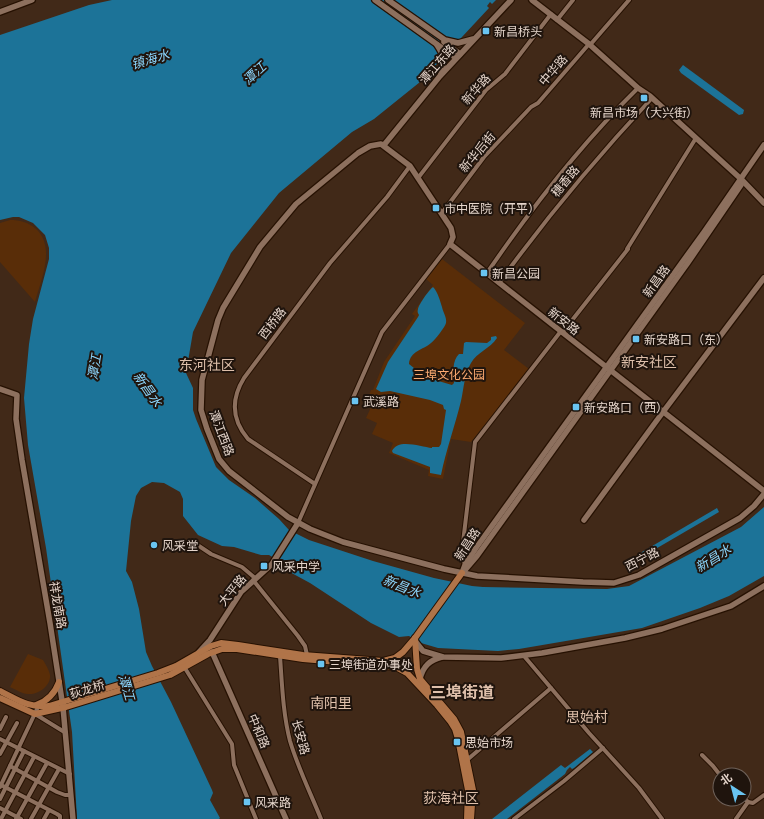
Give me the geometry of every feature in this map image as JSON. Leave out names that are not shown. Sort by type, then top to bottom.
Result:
[{"type":"main road","points":[[183,665],[199,653],[215,645],[229,643],[307,655],[386,660],[395,658],[415,640],[462,573]]},
{"type":"main road","points":[[415,640],[417,672],[420,679],[456,723],[461,732],[473,790],[471,819]]},
{"type":"main road","points":[[183,665],[222,648],[228,648],[303,659],[393,666],[402,669],[408,673],[437,705],[455,729],[468,790],[467,819]]},
{"type":"main road","points":[[402,669],[413,667],[416,659]]},
{"type":"main road","name":"荻龙桥","points":[[64,705],[159,676],[174,673],[183,665]]},
{"type":"main road","points":[[31,706],[41,704],[48,699],[54,693],[59,682]]},
{"type":"main road","points":[[0,691],[31,706],[38,707],[64,705]]},
{"type":"main road","points":[[0,698],[34,714],[64,705]]},
{"type":"street","points":[[0,12],[32,0]]},
{"type":"street","points":[[375,0],[437,45],[458,56]]},
{"type":"street","points":[[388,0],[448,42],[465,42],[475,38]]},
{"type":"street","name":"潭江东路","points":[[384,145],[440,76],[511,0]]},
{"type":"street","points":[[532,0],[590,44],[638,88],[652,98],[742,180],[764,203]]},
{"type":"street","points":[[558,20],[573,0]]},
{"type":"street","name":"中华路","points":[[531,107],[538,103],[629,0]]},
{"type":"street","name":"新华路","points":[[418,178],[486,90],[505,74],[551,14]]},
{"type":"street","points":[[442,39],[458,56]]},
{"type":"street","points":[[437,45],[442,51],[444,59],[440,76]]},
{"type":"street","points":[[487,273],[517,230],[568,164],[610,116],[638,88]]},
{"type":"street","name":"穗香路","points":[[499,283],[566,195],[606,148],[652,98]]},
{"type":"street","name":"新华后街","points":[[442,213],[484,157],[531,107]]},
{"type":"street","points":[[374,145],[384,141],[392,134]]},
{"type":"street","points":[[465,565],[462,551],[476,442],[627,249],[696,138]]},
{"type":"street","name":"潭江西路","points":[[384,145],[374,145],[358,153],[312,190],[293,208],[266,240],[245,272],[218,320],[202,380],[201,404],[203,419],[222,463],[229,471],[260,496],[298,523],[310,530],[343,542],[462,573]]},
{"type":"street","points":[[298,523],[382,332],[453,240],[453,234],[442,213],[410,166],[384,145]]},
{"type":"street","name":"新昌路","points":[[742,180],[764,145]]},
{"type":"street","name":"新昌路","points":[[462,573],[474,559],[764,151]]},
{"type":"street","name":"西桥路","points":[[315,484],[248,439],[237,420],[234,405],[235,396],[244,378],[325,269],[387,197],[410,166]]},
{"type":"street","name":"新安路","points":[[450,244],[764,492]]},
{"type":"street","points":[[584,520],[764,278]]},
{"type":"street","name":"新昌路","points":[[462,573],[465,565],[608,369]]},
{"type":"street","name":"祥龙南路","points":[[0,389],[17,395],[16,419],[21,453],[64,705],[73,819]]},
{"type":"street","name":"西宁路","points":[[462,573],[477,576],[583,582],[614,583],[627,580],[639,575],[735,521],[750,510],[764,492]]},
{"type":"street","name":"大平路","points":[[199,653],[210,640],[237,597],[254,579],[272,564],[298,523]]},
{"type":"street","points":[[193,542],[211,554],[242,567],[254,579],[298,636],[305,646],[307,655]]},
{"type":"street","points":[[420,679],[422,672],[428,663],[435,659],[443,657],[501,658],[524,656],[625,638],[662,629],[731,606],[764,586]]},
{"type":"street","points":[[415,640],[423,651],[443,657]]},
{"type":"street","name":"中和路","points":[[212,652],[286,819]]},
{"type":"street","name":"长安路","points":[[280,656],[285,716],[291,743],[296,760],[321,819]]},
{"type":"street","points":[[524,656],[639,788],[662,819]]},
{"type":"street","points":[[183,665],[232,744],[234,765],[256,819]]},
{"type":"street","points":[[467,760],[551,688]]},
{"type":"street","points":[[38,707],[1,784],[58,815],[60,819]]},
{"type":"street","points":[[34,714],[66,733]]},
{"type":"street","points":[[0,729],[6,717]]},
{"type":"street","points":[[0,754],[17,723]]},
{"type":"street","points":[[0,739],[70,774]]},
{"type":"street","points":[[514,819],[564,781],[603,748]]},
{"type":"street","points":[[0,799],[24,751]]},
{"type":"street","points":[[702,755],[714,767]]},
{"type":"street","points":[[1,819],[34,756]]},
{"type":"street","points":[[0,808],[18,818],[27,798],[47,763]]},
{"type":"street","points":[[10,766],[61,794],[71,794]]},
{"type":"street","points":[[31,819],[59,769]]},
{"type":"street","points":[[752,802],[764,795]]},
{"type":"street","points":[[736,819],[744,807]]},
{"type":"street","points":[[44,819],[49,810]]},
{"type":"street","points":[[48,819],[49,810]]},
{"type":"green space","points":[[10,220],[24,222],[36,229],[42,236],[45,245],[45,264],[35,302],[0,262],[0,223]]},
{"type":"green space","name":"三埠文化公园","points":[[442,259],[525,323],[504,350],[529,369],[471,442],[451,439],[443,479],[428,476],[429,470],[389,453],[393,443],[372,434],[377,423],[366,418],[374,401],[368,398],[371,390],[373,390],[384,362],[415,316],[412,314],[433,285],[426,279]]},
{"type":"green space","points":[[28,654],[43,660],[50,675],[50,679],[46,686],[40,691],[32,694],[23,693],[10,687]]},
{"type":"water","points":[[112,0],[496,0],[492,4],[490,2],[487,6],[489,8],[420,82],[374,119],[352,132],[279,193],[231,253],[193,332],[186,373],[193,388],[193,410],[196,419],[216,467],[229,480],[255,498],[289,530],[309,540],[373,561],[434,578],[483,587],[607,589],[629,586],[741,527],[764,507],[764,576],[729,596],[700,608],[642,628],[519,649],[498,651],[438,648],[421,643],[409,636],[399,637],[371,623],[310,583],[286,570],[281,562],[269,555],[261,555],[234,547],[222,546],[198,535],[183,516],[183,499],[180,492],[164,483],[152,482],[141,488],[136,496],[131,521],[126,571],[132,582],[139,609],[146,652],[212,790],[213,793],[210,800],[220,818],[77,819],[72,732],[46,548],[28,445],[24,398],[33,319],[49,259],[49,248],[45,235],[33,223],[19,217],[0,220],[0,35],[89,5]]},
{"type":"water","points":[[683,65],[744,110],[743,114],[739,115],[681,73],[679,70]]},
{"type":"water","points":[[433,287],[439,297],[446,323],[433,341],[414,353],[409,364],[425,377],[452,385],[454,383],[453,371],[455,360],[459,354],[463,354],[464,343],[487,343],[491,340],[491,337],[496,336],[497,338],[474,359],[469,368],[441,475],[430,473],[430,467],[393,453],[392,451],[395,447],[404,444],[432,448],[439,447],[441,444],[446,410],[444,409],[443,405],[430,400],[390,391],[381,392],[376,389],[388,362],[418,317],[420,304]]},
{"type":"water","points":[[717,508],[719,512],[640,558],[642,552]]},
{"type":"water","points":[[590,749],[593,752],[574,768],[572,769],[570,767],[565,774],[507,819],[492,819],[561,765],[565,768]]},
{"type":"place","name":"新昌桥头","points":[[486,31]]},
{"type":"place","name":"新昌市场（大兴街）","points":[[644,98]]},
{"type":"place","name":"市中医院（开平）","points":[[436,208]]},
{"type":"place","name":"新昌公园","points":[[484,273]]},
{"type":"place","name":"新安路口（东）","points":[[636,339]]},
{"type":"place","name":"武溪路","points":[[355,401]]},
{"type":"place","name":"新安路口（西）","points":[[576,407]]},
{"type":"place","name":"风采堂","points":[[154,545]]},
{"type":"place","name":"风采中学","points":[[264,566]]},
{"type":"place","name":"三埠街道办事处","points":[[321,664]]},
{"type":"place","name":"思始市场","points":[[457,742]]},
{"type":"place","name":"风采路","points":[[247,802]]},
{"type":"district","name":"新安社区","points":[[649,362]]},
{"type":"district","name":"东河社区","points":[[207,365]]},
{"type":"district","name":"三埠街道","points":[[462,692]]},
{"type":"district","name":"南阳里","points":[[331,703]]},
{"type":"district","name":"思始村","points":[[587,717]]},
{"type":"district","name":"荻海社区","points":[[451,798]]},
{"type":"water label","name":"镇海水","points":[[150,59]]},
{"type":"water label","name":"潭江","points":[[254,73]]},
{"type":"water label","name":"潭江","points":[[94,367]]},
{"type":"water label","name":"新昌水","points":[[148,389]]},
{"type":"water label","name":"新昌水","points":[[713,558]]},
{"type":"water label","name":"新昌水","points":[[402,586]]},
{"type":"water label","name":"潭江","points":[[127,687]]}]
